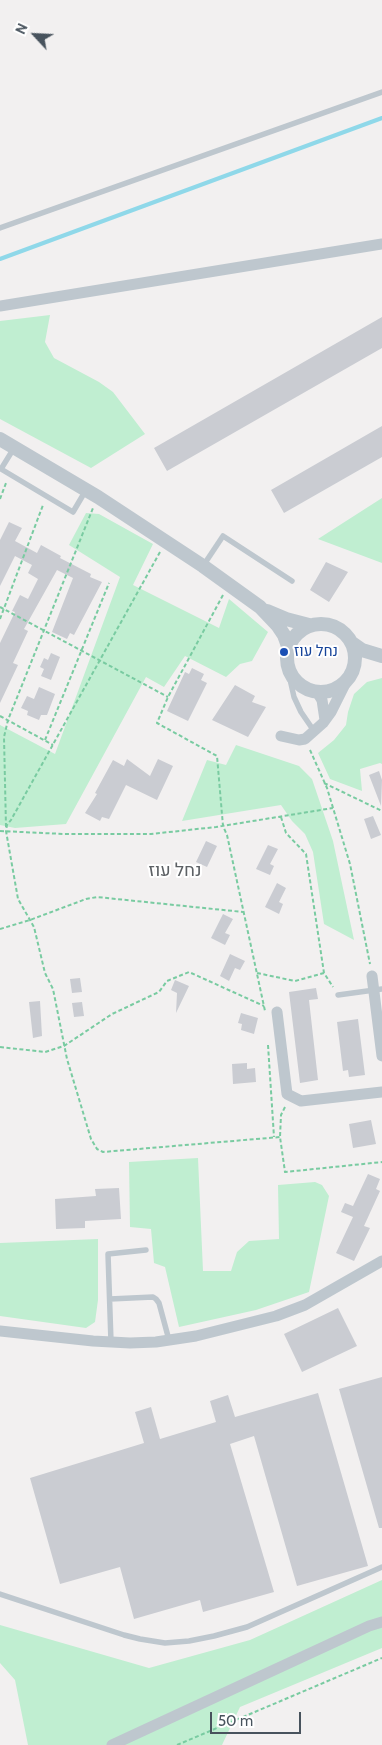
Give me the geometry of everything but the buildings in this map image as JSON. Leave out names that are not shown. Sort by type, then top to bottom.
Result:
[{"type":"street","points":[[0,306],[382,244]]},
{"type":"street","points":[[0,440],[92,493],[203,566],[260,607],[286,619],[309,625],[326,624],[334,626],[362,650],[382,657]]},
{"type":"street","points":[[260,607],[284,635],[288,646]]},
{"type":"street","points":[[309,625],[295,635],[288,646],[286,658],[290,674],[306,689],[317,692],[336,689],[366,664],[382,657]]},
{"type":"street","points":[[281,736],[299,740],[310,735],[325,720],[350,676],[355,657],[352,643]]},
{"type":"street","points":[[317,692],[322,700],[325,720]]},
{"type":"street","points":[[372,976],[378,990],[382,1056]]},
{"type":"street","points":[[271,1013],[287,1094],[301,1101],[308,1101],[382,1092]]},
{"type":"street","points":[[0,1331],[130,1343],[169,1340],[205,1334],[276,1316],[313,1301],[382,1261]]},
{"type":"street","points":[[112,1745],[369,1626],[382,1622]]},
{"type":"lane","points":[[0,228],[382,92]]},
{"type":"lane","points":[[14,448],[1,469],[73,512],[92,493]]},
{"type":"lane","points":[[203,566],[223,536],[292,581]]},
{"type":"lane","points":[[287,666],[294,697],[310,735]]},
{"type":"lane","points":[[338,995],[378,990]]},
{"type":"lane","points":[[111,1342],[108,1254],[146,1250]]},
{"type":"lane","points":[[110,1299],[153,1297],[156,1299],[159,1303],[169,1340]]},
{"type":"lane","points":[[0,1594],[124,1635],[165,1643],[189,1641],[247,1627],[382,1567]]},
{"type":"path","points":[[0,499],[10,474]]},
{"type":"path","points":[[92,493],[44,631],[8,720],[4,737],[6,831],[18,899],[34,927],[45,973],[53,989],[64,1046],[92,1139],[97,1149],[103,1152],[280,1137]]},
{"type":"path","points":[[0,619],[46,496]]},
{"type":"path","points":[[6,831],[7,825],[160,552]]},
{"type":"path","points":[[45,740],[109,584]]},
{"type":"path","points":[[229,584],[168,697],[157,723],[217,756],[223,826],[227,835],[264,1006]]},
{"type":"path","points":[[0,608],[168,697]]},
{"type":"path","points":[[0,716],[53,745]]},
{"type":"path","points":[[310,735],[350,864],[372,976]]},
{"type":"path","points":[[324,782],[382,810]]},
{"type":"path","points":[[0,831],[64,834],[151,834],[223,826],[333,808]]},
{"type":"path","points":[[281,816],[286,833],[306,854],[324,973],[338,995]]},
{"type":"path","points":[[0,929],[86,899],[98,897],[243,912]]},
{"type":"path","points":[[0,1047],[45,1052],[64,1046],[112,1014],[159,992],[167,981],[189,972],[264,1006],[271,1013]]},
{"type":"path","points":[[257,973],[295,981],[324,973]]},
{"type":"path","points":[[268,1044],[274,1137]]},
{"type":"path","points":[[290,1096],[281,1115],[280,1137],[285,1172],[382,1162]]},
{"type":"path","points":[[177,1745],[382,1658]]},
{"type":"path","points":[[188,1740],[191,1745]]},
{"type":"green space","points":[[50,315],[45,342],[54,358],[99,382],[113,392],[145,434],[91,468],[0,419],[0,321]]},
{"type":"green space","points":[[382,498],[382,563],[318,539]]},
{"type":"green space","points":[[86,513],[99,514],[153,544],[133,585],[219,628],[229,599],[268,632],[252,661],[240,664],[226,677],[185,656],[164,687],[146,677],[66,824],[15,828],[0,825],[0,725],[55,754],[120,577],[69,545]]},
{"type":"green space","points":[[382,678],[382,764],[360,769],[362,791],[330,779],[318,753],[334,740],[346,725],[354,694],[367,682]]},
{"type":"green space","points":[[236,745],[299,766],[312,779],[333,841],[354,940],[324,924],[313,852],[305,834],[292,821],[281,805],[182,821],[207,760],[226,765]]},
{"type":"green space","points":[[198,1158],[203,1271],[231,1271],[237,1252],[249,1241],[279,1239],[278,1185],[315,1182],[322,1185],[329,1196],[309,1292],[256,1310],[179,1327],[165,1267],[154,1263],[151,1229],[130,1227],[129,1162]]},
{"type":"green space","points":[[98,1239],[98,1300],[95,1322],[86,1328],[0,1316],[0,1243]]},
{"type":"green space","points":[[382,1580],[382,1648],[240,1707],[222,1745],[28,1745],[15,1680],[0,1663],[0,1625],[149,1668],[250,1640]]},
{"type":"waterway","points":[[0,259],[382,118]]},
{"type":"place","name":"נחל עוז","points":[[284,652]]},
{"type":"district","name":"נחל עוז","points":[[175,871]]}]
